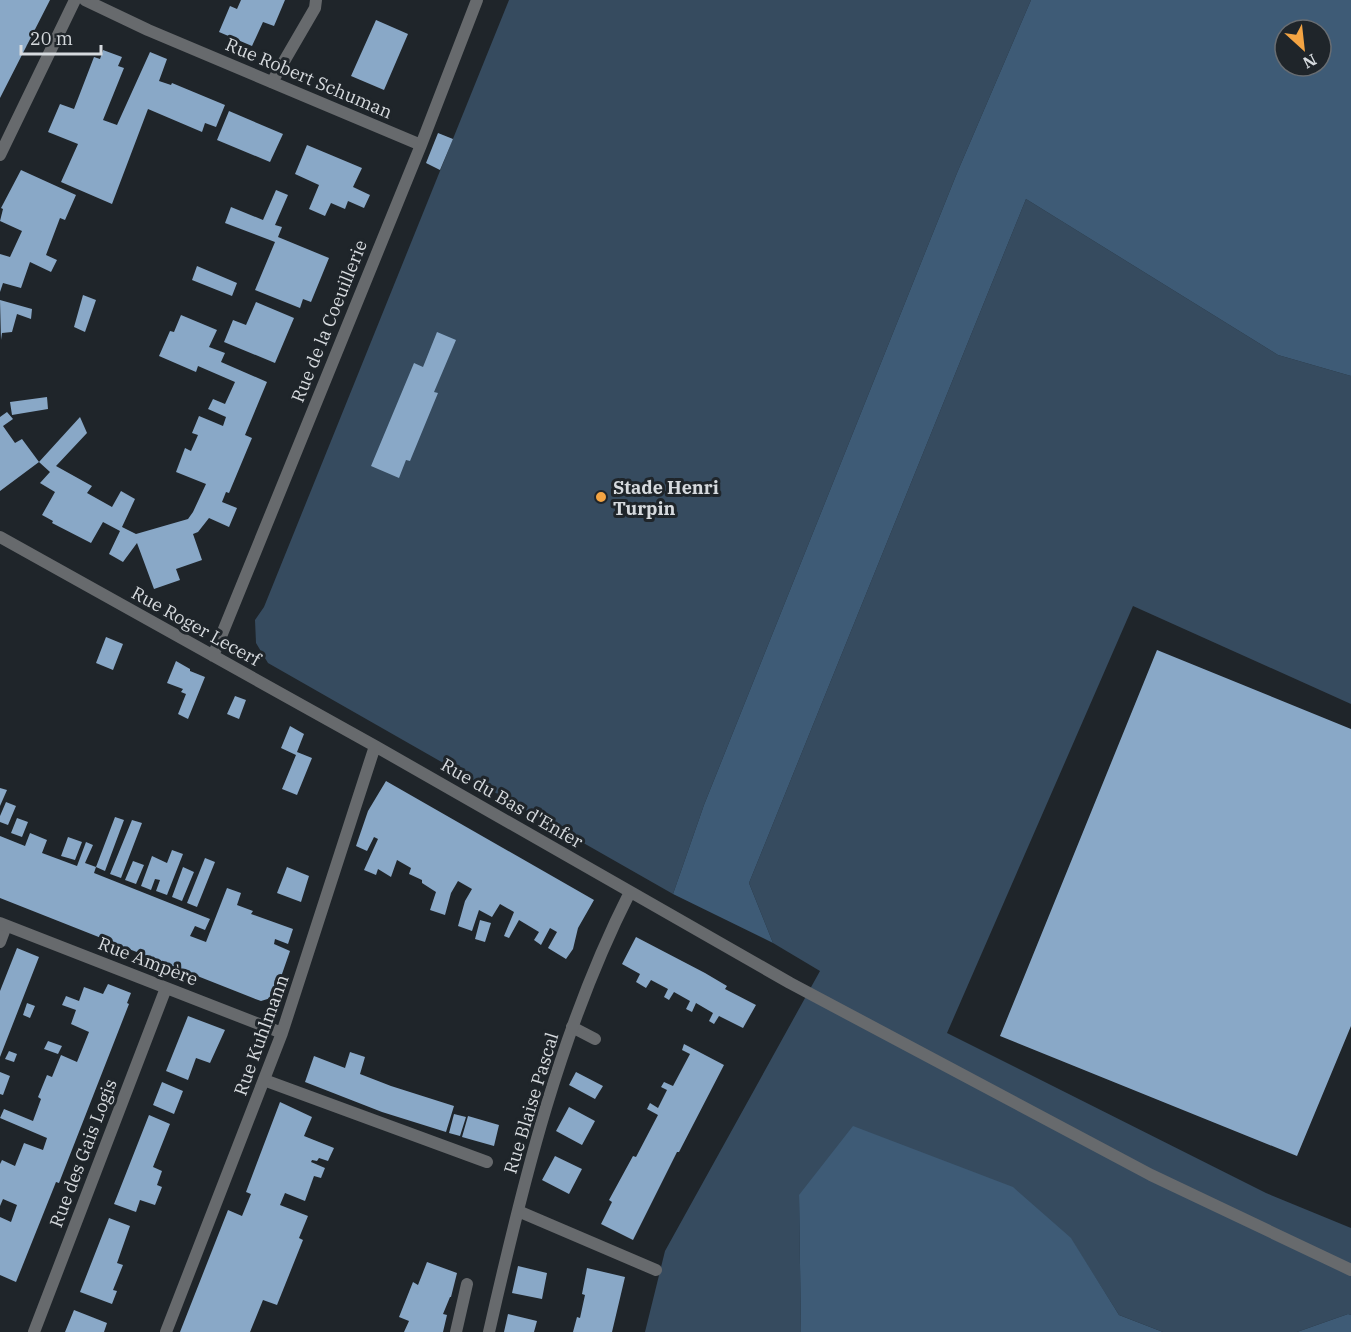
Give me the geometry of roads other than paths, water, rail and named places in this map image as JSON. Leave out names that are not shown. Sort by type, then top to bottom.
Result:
[{"type":"street","points":[[0,155],[75,0]]},
{"type":"street","name":"Rue Robert Schuman","points":[[85,0],[148,30],[421,145]]},
{"type":"street","points":[[272,82],[315,8],[316,0]]},
{"type":"street","name":"Rue de la Coeuillerie","points":[[213,656],[421,145],[477,0]]},
{"type":"street","name":"Rue Roger Lecerf","points":[[0,537],[375,746]]},
{"type":"street","name":"Rue du Bas d'Enfer","points":[[375,746],[790,983],[1112,1155],[1351,1270]]},
{"type":"street","name":"Rue Kuhlmann","points":[[166,1332],[282,1033],[375,746]]},
{"type":"street","name":"Rue Blaise Pascal","points":[[489,1332],[518,1211],[556,1073],[604,945],[630,892]]},
{"type":"street","points":[[0,942],[3,925]]},
{"type":"street","name":"Rue Ampère","points":[[3,925],[282,1033]]},
{"type":"street","name":"Rue des Gais Logis","points":[[34,1332],[166,988]]},
{"type":"street","points":[[572,1027],[595,1039]]},
{"type":"street","points":[[264,1080],[487,1162]]},
{"type":"street","points":[[518,1211],[656,1270]]},
{"type":"street","points":[[456,1332],[467,1284]]},
{"type":"place","name":"Stade Henri Turpin","points":[[601,497]]}]
